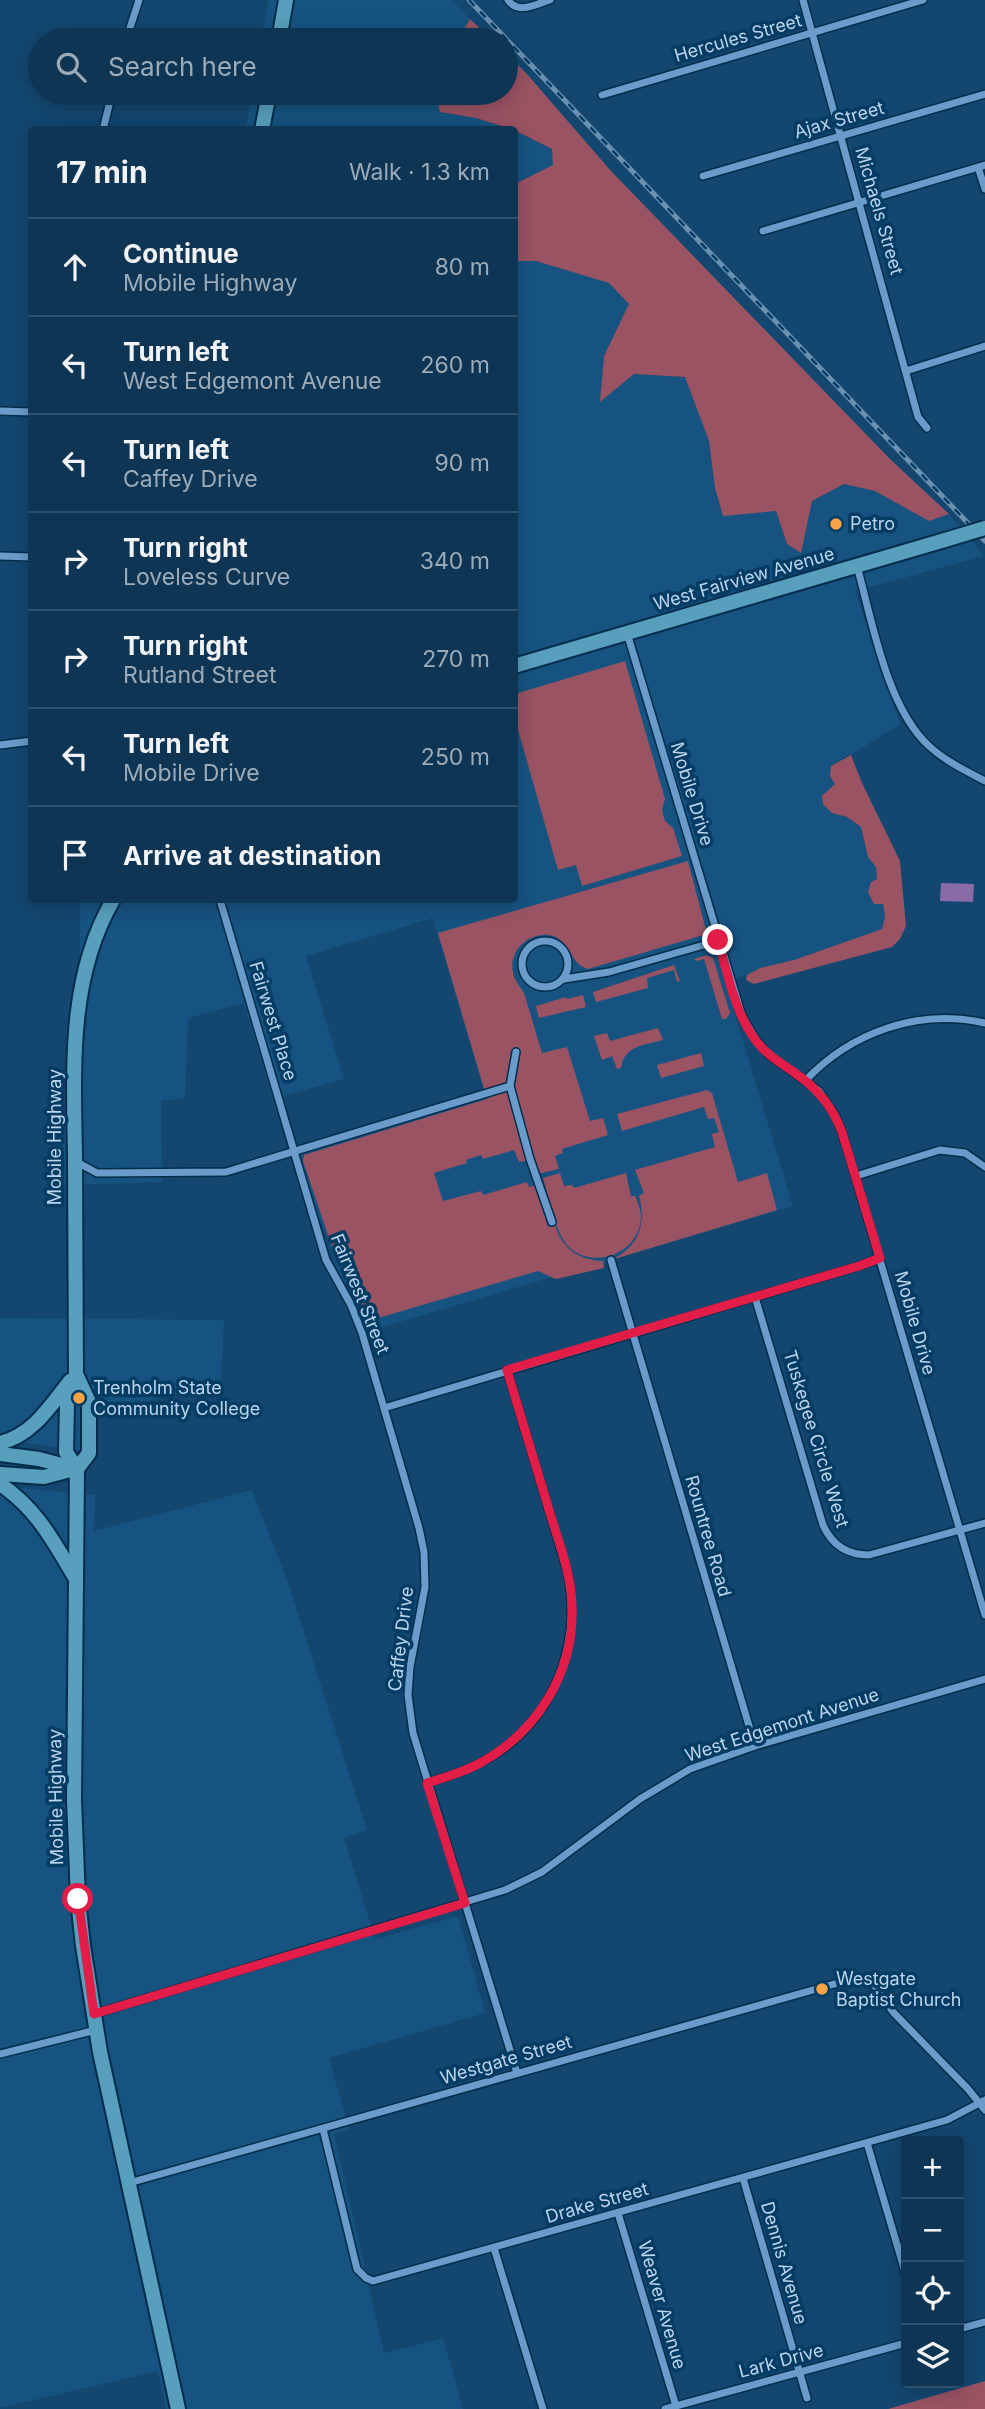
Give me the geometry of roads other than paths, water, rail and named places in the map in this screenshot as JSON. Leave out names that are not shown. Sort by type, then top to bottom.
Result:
[{"type":"main road","points":[[280,28],[283,1]]},
{"type":"main road","points":[[263,126],[267,105]]},
{"type":"main road","name":"West Fairview Avenue","points":[[518,665],[985,528]]},
{"type":"main road","name":"Mobile Highway","points":[[111,903],[92,948],[78,1007],[74,1061],[75,1374],[67,1403],[66,1452],[77,1469],[75,1849],[83,1946],[94,2014],[178,2409]]},
{"type":"main road","points":[[0,1443],[36,1423],[75,1374]]},
{"type":"main road","name":"Mobile Highway","points":[[75,1374],[89,1402],[89,1453],[77,1469]]},
{"type":"main road","points":[[0,1454],[39,1459],[77,1469]]},
{"type":"main road","points":[[0,1474],[44,1477],[77,1469]]},
{"type":"main road","points":[[0,1483],[29,1506],[76,1579]]},
{"type":"street","points":[[130,28],[138,0]]},
{"type":"street","points":[[508,1],[523,8],[550,0]]},
{"type":"street","name":"Michaels Street","points":[[803,0],[918,417],[927,428]]},
{"type":"street","name":"Hercules Street","points":[[602,95],[923,0]]},
{"type":"street","name":"Ajax Street","points":[[703,176],[985,94]]},
{"type":"street","points":[[104,126],[109,105]]},
{"type":"street","points":[[763,231],[982,166],[985,189]]},
{"type":"street","points":[[906,371],[985,346]]},
{"type":"street","points":[[0,411],[28,412]]},
{"type":"street","points":[[0,556],[28,557]]},
{"type":"street","points":[[857,566],[892,689],[912,729],[930,748],[985,781]]},
{"type":"street","name":"Mobile Drive","points":[[627,633],[736,1002],[749,1029],[769,1055],[819,1091],[835,1115],[856,1176],[985,1615]]},
{"type":"street","points":[[0,746],[28,742]]},
{"type":"street","name":"Fairwest Place","points":[[221,903],[295,1152]]},
{"type":"street","points":[[564,979],[568,961],[565,951],[558,944],[549,941],[530,946],[524,954],[523,973],[528,981],[537,987],[547,988],[564,979],[609,972],[718,940]]},
{"type":"street","points":[[806,1081],[843,1048],[893,1026],[942,1019],[985,1023]]},
{"type":"street","points":[[516,1052],[510,1086],[530,1159],[552,1222]]},
{"type":"street","points":[[75,1161],[97,1172],[220,1173],[510,1086]]},
{"type":"street","points":[[856,1176],[940,1150],[965,1153],[985,1167]]},
{"type":"street","name":"Fairwest Street","points":[[295,1152],[326,1260],[362,1333],[384,1408]]},
{"type":"street","points":[[384,1408],[880,1258]]},
{"type":"street","name":"Rountree Road","points":[[611,1260],[755,1746]]},
{"type":"street","name":"Tuskegee Circle West","points":[[755,1297],[823,1525],[833,1542],[850,1553],[869,1555],[960,1530]]},
{"type":"street","points":[[427,1783],[481,1763],[524,1731],[551,1694],[563,1668],[569,1643],[572,1607],[568,1574],[507,1370]]},
{"type":"street","name":"Caffey Drive","points":[[384,1408],[424,1552],[425,1587],[410,1667],[408,1695],[413,1733],[517,2074]]},
{"type":"street","points":[[960,1530],[985,1522]]},
{"type":"street","name":"West Edgemont Avenue","points":[[94,2014],[505,1890],[542,1872],[640,1799],[673,1778],[710,1761],[985,1679]]},
{"type":"street","name":"Westgate Street","points":[[129,2183],[859,1977],[871,1983],[893,2012],[983,2105]]},
{"type":"street","points":[[0,2054],[97,2030]]},
{"type":"street","name":"Drake Street","points":[[323,2129],[357,2269],[366,2278],[379,2280],[947,2120],[983,2105]]},
{"type":"street","points":[[867,2143],[902,2262]]},
{"type":"street","name":"Dennis Avenue","points":[[743,2178],[807,2398]]},
{"type":"street","name":"Weaver Avenue","points":[[618,2213],[676,2406]]},
{"type":"street","points":[[494,2248],[543,2409]]},
{"type":"street","points":[[964,2328],[985,2322]]},
{"type":"street","name":"Lark Drive","points":[[665,2409],[901,2344]]},
{"type":"railway","points":[[469,0],[496,28]]},
{"type":"railway","points":[[518,51],[985,541]]},
{"type":"place","name":"Petro","points":[[836,524]]},
{"type":"place","name":"Trenholm State Community College","points":[[79,1398]]},
{"type":"place","name":"Westgate Baptist Church","points":[[822,1989]]}]
